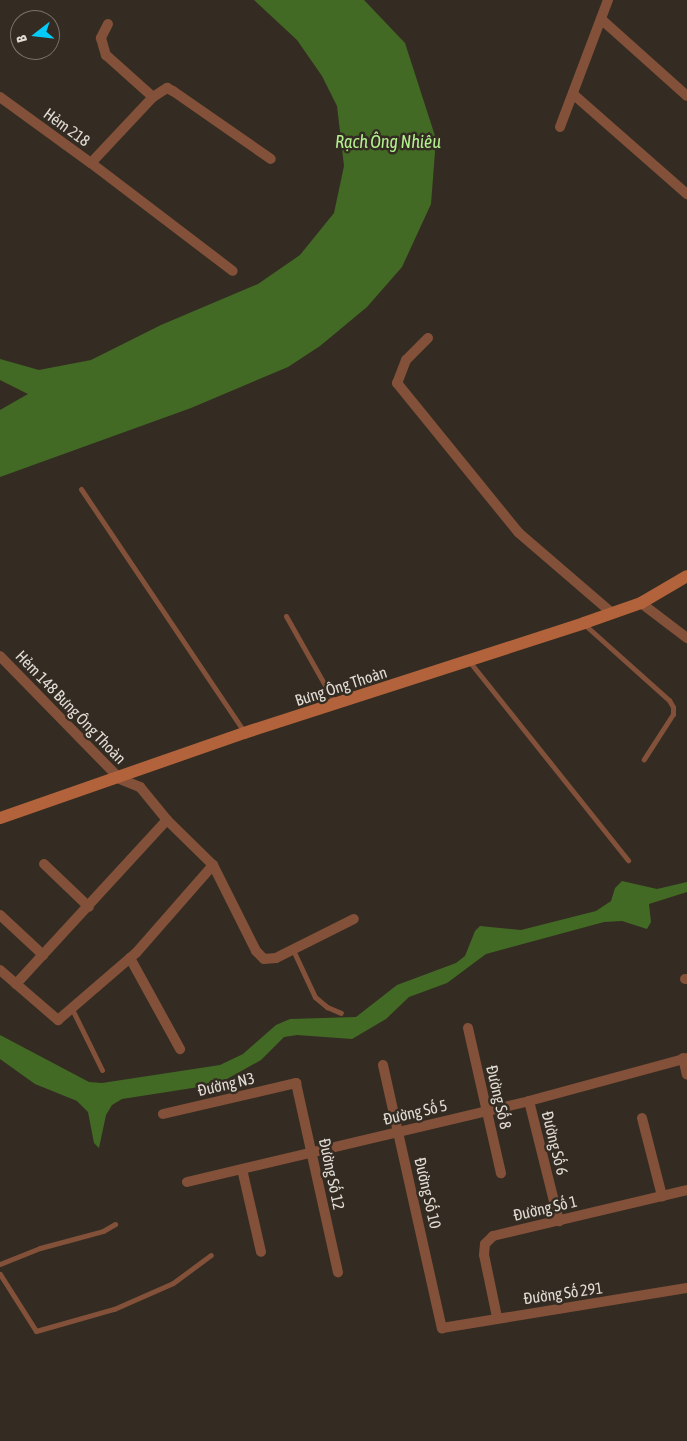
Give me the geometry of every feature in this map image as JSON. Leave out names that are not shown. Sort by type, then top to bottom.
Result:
[{"type":"street","points":[[560,127],[608,0]]},
{"type":"street","points":[[601,19],[687,96]]},
{"type":"street","points":[[108,24],[101,38],[106,55],[153,96],[167,88],[173,91],[271,159]]},
{"type":"street","points":[[573,94],[687,194]]},
{"type":"street","name":"Hẻm 218","points":[[0,97],[91,163],[153,96]]},
{"type":"street","points":[[91,163],[233,271]]},
{"type":"street","points":[[428,338],[406,360],[397,383],[519,533],[612,613]]},
{"type":"street","name":"Bưng Ông Thoàn","points":[[0,818],[120,779],[244,733],[337,705],[641,603],[687,576]]},
{"type":"street","points":[[641,603],[687,638]]},
{"type":"street","name":"Hẻm 148 Bưng Ông Thoàn","points":[[0,656],[120,779],[140,788],[167,820],[213,865],[256,951],[264,959],[276,958],[293,950]]},
{"type":"street","points":[[16,984],[89,907],[167,820]]},
{"type":"street","points":[[44,864],[89,907]]},
{"type":"street","points":[[0,970],[58,1020],[130,958],[213,865]]},
{"type":"street","points":[[0,914],[43,956]]},
{"type":"street","points":[[293,950],[354,919]]},
{"type":"street","points":[[130,958],[180,1049]]},
{"type":"street","name":"Đường Số 8","points":[[468,1028],[501,1173]]},
{"type":"street","points":[[685,1058],[687,1075]]},
{"type":"street","name":"Đường Số 5","points":[[187,1182],[529,1101],[685,1058]]},
{"type":"street","name":"Đường Số 10","points":[[383,1066],[442,1328]]},
{"type":"street","name":"Đường N3","points":[[163,1114],[296,1082]]},
{"type":"street","name":"Đường Số 12","points":[[296,1082],[338,1272]]},
{"type":"street","name":"Đường Số 6","points":[[529,1101],[559,1221]]},
{"type":"street","points":[[642,1118],[662,1196]]},
{"type":"street","points":[[242,1168],[261,1252]]},
{"type":"street","name":"Đường Số 1","points":[[497,1317],[484,1254],[485,1244],[493,1236],[687,1190]]},
{"type":"street","name":"Đường Số 291","points":[[442,1328],[497,1317],[687,1288]]},
{"type":"lane","points":[[81,489],[244,733]]},
{"type":"lane","points":[[286,616],[337,705]]},
{"type":"lane","points":[[584,623],[670,700],[673,706],[673,714],[644,759]]},
{"type":"lane","points":[[469,661],[628,860]]},
{"type":"lane","points":[[293,950],[316,997],[327,1008],[341,1013]]},
{"type":"lane","points":[[72,1009],[102,1070]]},
{"type":"lane","points":[[0,1264],[40,1248],[103,1231],[115,1224]]},
{"type":"lane","points":[[0,1274],[36,1331],[114,1308],[166,1286],[211,1255]]},
{"type":"water","name":"Rạch Ông Nhiêu","points":[[254,0],[364,0],[405,43],[436,139],[431,204],[402,267],[367,307],[320,346],[288,367],[191,408],[0,477],[0,410],[28,394],[0,380],[0,359],[39,370],[91,360],[161,325],[258,284],[300,255],[334,213],[344,166],[337,106],[322,76],[297,40]]},
{"type":"water","points":[[622,881],[657,889],[687,882],[687,892],[649,904],[651,922],[647,929],[622,921],[604,922],[486,954],[447,983],[409,997],[386,1019],[352,1039],[297,1035],[284,1037],[261,1060],[218,1084],[122,1099],[112,1105],[106,1115],[99,1148],[94,1143],[88,1112],[77,1101],[35,1084],[0,1059],[0,1035],[89,1082],[102,1083],[220,1065],[243,1054],[276,1025],[290,1019],[356,1017],[397,985],[456,963],[465,956],[475,931],[480,926],[521,930],[596,911],[611,901],[615,888]]}]
